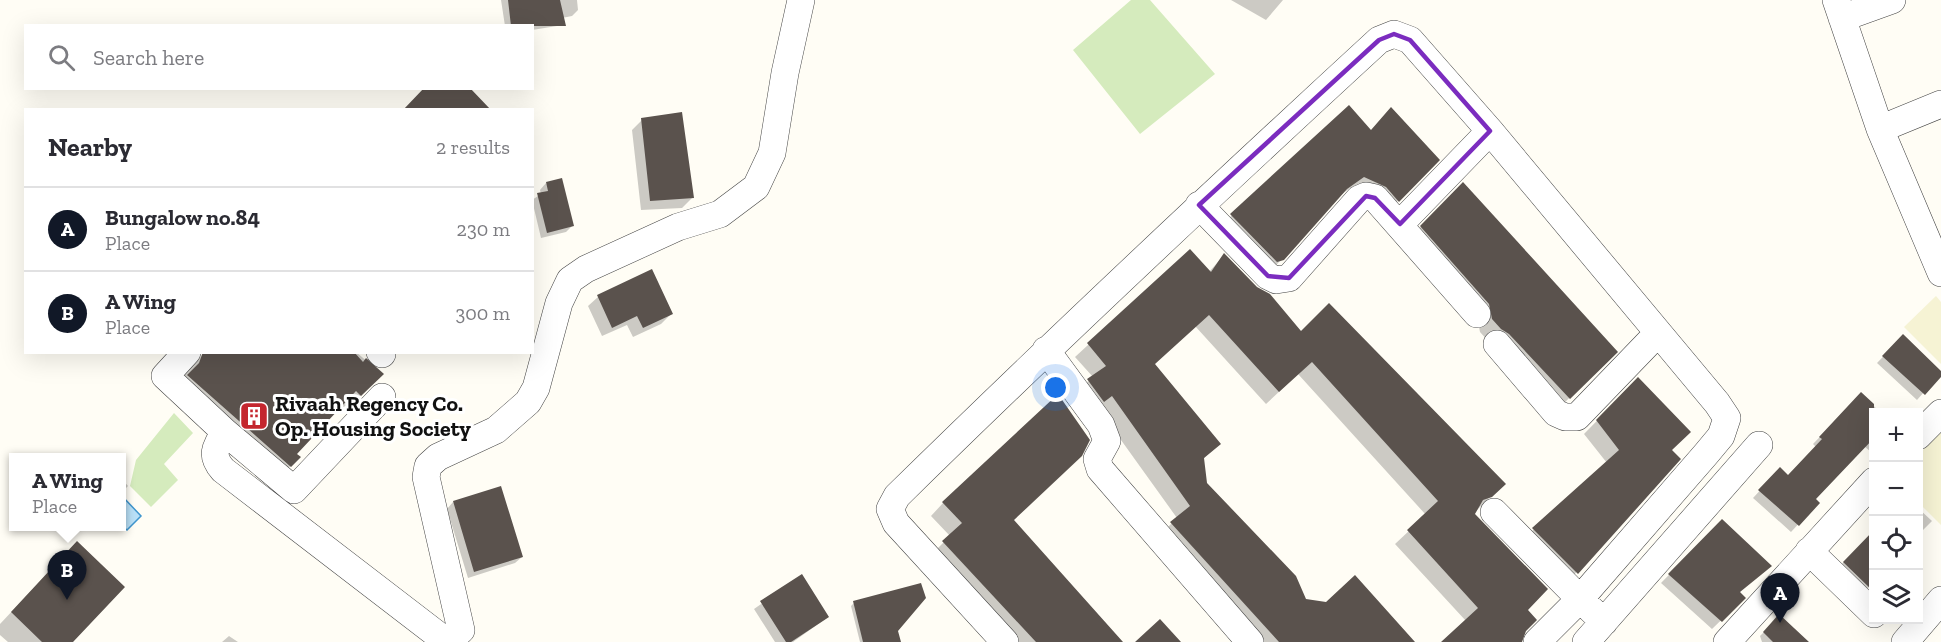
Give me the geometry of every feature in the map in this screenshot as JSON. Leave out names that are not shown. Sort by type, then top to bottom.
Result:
[{"type":"street","points":[[225,432],[214,450],[214,460],[223,470],[448,642],[461,630],[426,477],[428,465],[438,457],[496,430],[528,402],[536,388],[559,303],[570,280],[586,269],[678,227],[720,214],[756,187],[772,153],[785,73],[801,0]]},
{"type":"street","points":[[1892,0],[1839,9],[1880,129],[1933,230],[1941,273]]},
{"type":"street","points":[[1005,642],[896,523],[890,509],[897,496],[1199,205],[1378,40],[1394,34],[1410,40],[1490,130],[1657,334],[1717,403],[1727,418],[1720,436],[1706,454],[1580,599],[1537,642]]},
{"type":"street","points":[[1880,129],[1941,104]]},
{"type":"street","points":[[1400,224],[1490,130]]},
{"type":"street","points":[[1199,205],[1268,276],[1275,280],[1289,278],[1359,199],[1366,196],[1375,198],[1477,314]]},
{"type":"street","points":[[1497,344],[1556,413],[1565,417],[1576,417],[1657,334]]},
{"type":"street","points":[[1046,350],[1101,425],[1107,441],[1097,459],[1100,469],[1250,642]]},
{"type":"street","points":[[185,354],[165,376],[225,432],[294,490],[382,398]]},
{"type":"street","points":[[1923,431],[1941,413]]},
{"type":"street","points":[[1494,512],[1580,599],[1595,632],[1759,445]]},
{"type":"street","points":[[1727,642],[1869,486]]},
{"type":"street","points":[[1809,551],[1869,609]]},
{"type":"street","points":[[1884,624],[1904,642],[1941,600]]},
{"type":"street","points":[[1239,610],[1269,642]]},
{"type":"highlighted area","points":[[1394,34],[1410,40],[1490,131],[1400,224],[1375,198],[1366,196],[1289,278],[1268,276],[1199,205],[1379,40]]},
{"type":"shaded area","points":[[1936,296],[1941,302],[1941,364],[1904,327]]},
{"type":"shaded area","points":[[1941,432],[1941,525],[1923,507],[1923,450]]},
{"type":"green space","points":[[1131,0],[1150,0],[1215,74],[1140,134],[1073,50]]},
{"type":"green space","points":[[174,413],[193,433],[164,464],[178,480],[151,507],[130,486],[136,460]]},
{"type":"water","points":[[126,500],[141,516],[126,529]]},
{"type":"building","points":[[508,0],[560,0],[566,26],[534,26],[534,24],[511,24]]},
{"type":"building","points":[[422,90],[472,90],[489,108],[405,108]]},
{"type":"building","points":[[1349,105],[1371,130],[1391,107],[1440,160],[1399,202],[1386,187],[1364,177],[1347,189],[1284,260],[1277,262],[1230,214]]},
{"type":"building","points":[[682,112],[694,198],[650,201],[641,118]]},
{"type":"building","points":[[562,178],[574,226],[547,233],[537,193],[548,191],[546,182]]},
{"type":"building","points":[[1463,182],[1618,352],[1570,399],[1492,319],[1489,304],[1420,226]]},
{"type":"building","points":[[1190,249],[1211,272],[1224,253],[1257,287],[1270,294],[1301,331],[1329,303],[1506,484],[1492,497],[1483,500],[1475,514],[1548,589],[1528,610],[1537,620],[1526,631],[1522,642],[1441,642],[1478,608],[1407,530],[1438,501],[1312,362],[1279,392],[1209,315],[1155,364],[1221,444],[1204,458],[1207,483],[1296,576],[1306,599],[1326,602],[1355,575],[1415,642],[1279,642],[1170,522],[1190,506],[1112,396],[1104,402],[1087,379],[1106,366],[1087,343]]},
{"type":"building","points":[[652,269],[673,314],[643,328],[637,316],[612,328],[597,295]]},
{"type":"building","points":[[1903,334],[1941,371],[1941,377],[1925,395],[1882,356]]},
{"type":"building","name":"Rivaah Regency Co. Op. Housing Society","points":[[202,354],[356,354],[363,362],[366,358],[384,374],[361,396],[356,391],[297,454],[301,457],[291,467],[187,375],[199,363]]},
{"type":"building","points":[[1638,377],[1691,432],[1672,450],[1681,459],[1578,574],[1532,528],[1619,450],[1596,420]]},
{"type":"building","points":[[1861,392],[1874,404],[1874,408],[1869,408],[1869,443],[1816,499],[1820,503],[1799,526],[1758,490],[1780,467],[1788,475],[1822,439],[1819,437]]},
{"type":"building","points":[[1058,394],[1090,440],[1082,456],[1014,520],[1123,642],[1036,642],[942,541],[962,523],[942,502]]},
{"type":"building","points":[[501,486],[523,557],[474,572],[453,501]]},
{"type":"building","points":[[1722,519],[1772,566],[1740,592],[1746,598],[1722,622],[1668,574]]},
{"type":"building","points":[[1869,535],[1869,587],[1843,562]]},
{"type":"building","points":[[77,541],[125,587],[73,642],[42,642],[11,612]]},
{"type":"building","points":[[802,574],[829,617],[791,642],[786,642],[760,601]]},
{"type":"building","points":[[921,583],[926,598],[898,631],[901,642],[863,642],[853,601]]},
{"type":"building","points":[[1779,614],[1809,642],[1773,642],[1763,632]]},
{"type":"building","points":[[1160,619],[1181,642],[1135,642]]},
{"type":"place","name":"Rivaah Regency Co. Op. Housing Society","points":[[254,416]]},
{"type":"place","name":"A Wing","points":[[67,600]]},
{"type":"place","name":"Bungalow no.84","points":[[1780,623]]}]
